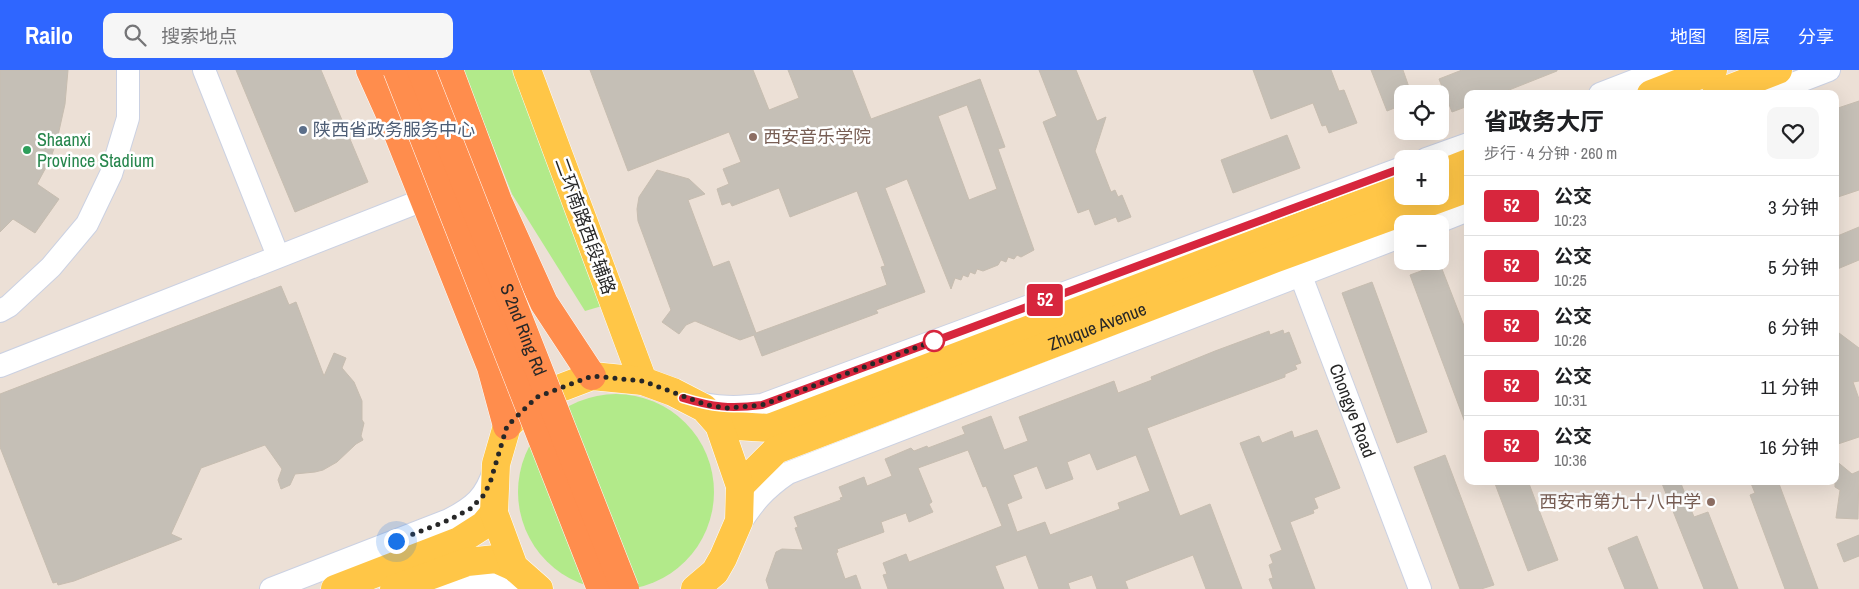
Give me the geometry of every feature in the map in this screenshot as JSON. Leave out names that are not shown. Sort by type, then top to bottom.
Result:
[{"type":"highway","points":[[370,70],[392,119]]},
{"type":"highway","points":[[374,70],[423,200],[491,368],[507,426]]},
{"type":"highway","name":"S 2nd Ring Rd","points":[[397,70],[601,589]]},
{"type":"highway","name":"S 2nd Ring Rd","points":[[421,70],[625,589]]},
{"type":"highway","points":[[449,70],[498,201],[544,303],[592,376]]},
{"type":"main road","name":"二环南路西段辅路","points":[[527,70],[643,381]]},
{"type":"main road","points":[[1661,90],[1713,70]]},
{"type":"main road","points":[[1726,90],[1778,70]]},
{"type":"main road","points":[[1449,171],[1464,165]]},
{"type":"main road","name":"Zhuque Avenue","points":[[740,486],[776,450],[1464,190]]},
{"type":"main road","name":"Zhuque Avenue","points":[[719,425],[769,428],[1292,254],[1394,193]]},
{"type":"main road","points":[[514,566],[494,513],[496,464],[507,426],[537,397],[592,376],[643,381],[704,408],[719,425],[740,486],[739,521],[728,547],[715,572],[695,589]]},
{"type":"main road","points":[[335,589],[459,541],[484,525],[494,513]]},
{"type":"main road","points":[[728,547],[732,589]]},
{"type":"main road","points":[[394,589],[467,562],[496,559],[514,566],[539,589]]},
{"type":"street","points":[[0,311],[9,306],[51,267],[87,224],[111,174],[128,118],[128,70]]},
{"type":"street","points":[[204,70],[278,256]]},
{"type":"street","points":[[1610,90],[1662,70]]},
{"type":"street","points":[[1777,90],[1829,70]]},
{"type":"street","points":[[1449,151],[1464,145]]},
{"type":"street","points":[[683,398],[707,405],[727,408],[762,405],[1394,171]]},
{"type":"street","points":[[0,366],[423,200]]},
{"type":"street","points":[[1449,217],[1464,212]]},
{"type":"street","name":"Zhuque Avenue","points":[[728,547],[757,498],[788,473],[1292,254],[1394,237]]},
{"type":"street","name":"Chongye Road","points":[[1292,254],[1420,589]]},
{"type":"street","points":[[271,589],[449,520],[470,509],[483,496],[490,483],[496,464]]},
{"type":"street","points":[[447,589],[473,581],[488,580],[509,581],[539,589]]},
{"type":"green space","points":[[463,70],[517,70],[602,306],[585,311],[512,194]]},
{"type":"green space","points":[[616,394],[635,396],[653,402],[670,411],[685,423],[697,438],[706,455],[712,473],[714,492],[712,511],[706,529],[697,546],[685,561],[670,573],[653,582],[635,588],[616,590],[597,588],[579,582],[562,573],[547,561],[535,546],[526,529],[520,511],[518,492],[520,473],[526,455],[535,438],[547,423],[562,411],[579,402],[597,396]]},
{"type":"building","name":"Shaanxi Province Stadium","points":[[0,70],[68,70],[65,104],[57,140],[50,160],[37,184],[59,199],[35,233],[13,219],[0,232]]},
{"type":"building","name":"陕西省政务服务中心","points":[[236,70],[321,70],[368,182],[295,212]]},
{"type":"building","points":[[590,70],[753,70],[769,110],[799,98],[788,70],[852,70],[871,119],[980,79],[1005,147],[998,149],[1034,250],[1021,257],[1017,255],[1014,259],[1008,257],[1006,262],[1001,260],[998,265],[983,271],[977,269],[975,274],[970,272],[968,277],[963,275],[961,280],[955,278],[951,289],[907,179],[885,188],[925,292],[876,310],[878,313],[762,356],[754,335],[740,340],[695,321],[686,325],[679,334],[662,322],[671,310],[638,221],[639,197],[657,170],[689,179],[705,194],[688,200],[713,267],[729,261],[756,333],[887,285],[881,267],[885,266],[857,191],[790,217],[779,188],[732,206],[730,202],[722,205],[717,189],[729,184],[723,169],[741,162],[729,132],[628,171]],"holes":[[[967,105],[997,189],[969,200],[938,116]]]},
{"type":"building","points":[[1039,70],[1076,70],[1097,121],[1106,117],[1095,151],[1111,192],[1115,190],[1118,197],[1122,195],[1131,217],[1118,222],[1116,217],[1095,225],[1089,209],[1078,213],[1043,122],[1057,116]]},
{"type":"building","points":[[1253,70],[1331,70],[1339,91],[1344,90],[1357,123],[1329,133],[1326,125],[1322,126],[1313,103],[1271,119]]},
{"type":"building","points":[[1371,70],[1403,70],[1408,85],[1394,85],[1394,108],[1387,111]]},
{"type":"building","points":[[1462,70],[1557,70],[1509,90],[1464,90],[1464,108],[1452,112],[1449,104],[1449,85],[1441,85],[1439,79]]},
{"type":"building","points":[[1859,101],[1859,190],[1839,197],[1839,108]]},
{"type":"building","points":[[1287,135],[1300,168],[1233,193],[1221,160]]},
{"type":"building","points":[[1859,227],[1859,260],[1839,268],[1839,235]]},
{"type":"building","points":[[1424,270],[1442,270],[1464,326],[1464,420],[1410,275]]},
{"type":"building","points":[[1372,282],[1427,432],[1397,443],[1342,293]]},
{"type":"building","points":[[281,286],[289,305],[296,302],[324,376],[334,353],[346,358],[342,368],[354,382],[362,401],[362,420],[364,423],[361,436],[363,440],[337,462],[323,470],[295,474],[290,485],[281,489],[278,480],[282,469],[265,445],[201,468],[171,534],[182,539],[74,581],[58,585],[57,582],[53,583],[0,447],[0,394]]},
{"type":"building","points":[[1283,330],[1284,334],[1289,332],[1301,363],[1295,365],[1297,369],[1285,374],[1285,377],[1147,428],[1180,516],[1210,504],[1242,589],[1206,589],[1193,555],[1125,581],[1128,589],[1097,589],[1092,575],[1068,583],[1070,589],[1039,589],[1026,555],[995,566],[1004,589],[888,589],[883,575],[887,574],[883,563],[906,554],[909,562],[1002,526],[986,486],[983,487],[968,450],[918,468],[932,502],[929,504],[933,512],[909,522],[906,513],[881,522],[884,532],[837,549],[838,552],[836,553],[845,579],[856,575],[861,589],[769,589],[766,580],[776,552],[782,549],[803,550],[795,528],[798,527],[794,517],[841,500],[840,498],[843,497],[839,487],[864,477],[867,486],[892,476],[885,459],[911,448],[914,451],[927,446],[928,448],[965,434],[962,427],[991,416],[1004,450],[1028,441],[1019,417],[1114,381],[1118,393],[1152,380],[1151,377],[1215,351],[1269,331],[1270,335]],"holes":[[[1090,453],[1097,470],[1136,455],[1150,491],[1118,503],[1120,509],[1050,535],[1045,522],[1017,532],[1007,504],[1022,498],[1013,475],[1037,466],[1046,489],[1073,479],[1067,462]]]},
{"type":"building","points":[[1839,333],[1859,348],[1859,381],[1853,382],[1859,399],[1859,437],[1839,444]]},
{"type":"building","points":[[1317,430],[1340,488],[1314,498],[1318,508],[1313,510],[1314,513],[1290,522],[1315,589],[1273,589],[1269,579],[1273,578],[1269,565],[1273,563],[1270,555],[1282,550],[1240,443],[1259,436],[1262,443],[1292,431],[1294,438]]},
{"type":"building","points":[[1445,455],[1494,585],[1481,589],[1460,589],[1414,467]]},
{"type":"building","points":[[1839,463],[1852,474],[1859,471],[1858,519],[1836,518],[1840,490],[1835,485],[1839,485]]},
{"type":"building","points":[[1496,485],[1530,485],[1558,560],[1528,571]]},
{"type":"building","points":[[1663,485],[1682,485],[1694,517],[1708,512],[1738,589],[1704,589]]},
{"type":"building","points":[[1752,485],[1779,485],[1818,589],[1785,589],[1750,495],[1755,493]]},
{"type":"building","points":[[1859,535],[1859,556],[1844,562],[1837,544]]},
{"type":"building","points":[[1637,536],[1658,589],[1625,589],[1608,548]]},
{"type":"bus line","name":"52","points":[[683,398],[707,405],[727,408],[762,405],[1394,171]]},
{"type":"place","name":"陕西省政务服务中心","points":[[303,130]]},
{"type":"place","name":"西安音乐学院","points":[[753,137]]},
{"type":"place","name":"Shaanxi Province Stadium","points":[[27,150]]},
{"type":"place","name":"西安市第九十八中学","points":[[1711,502]]},
{"type":"route","points":[[396,541],[449,520],[470,509],[483,496],[490,483],[507,426],[537,397],[592,376],[643,381],[673,392],[683,398],[707,405],[727,408],[745,407],[762,405],[934,341]]}]
